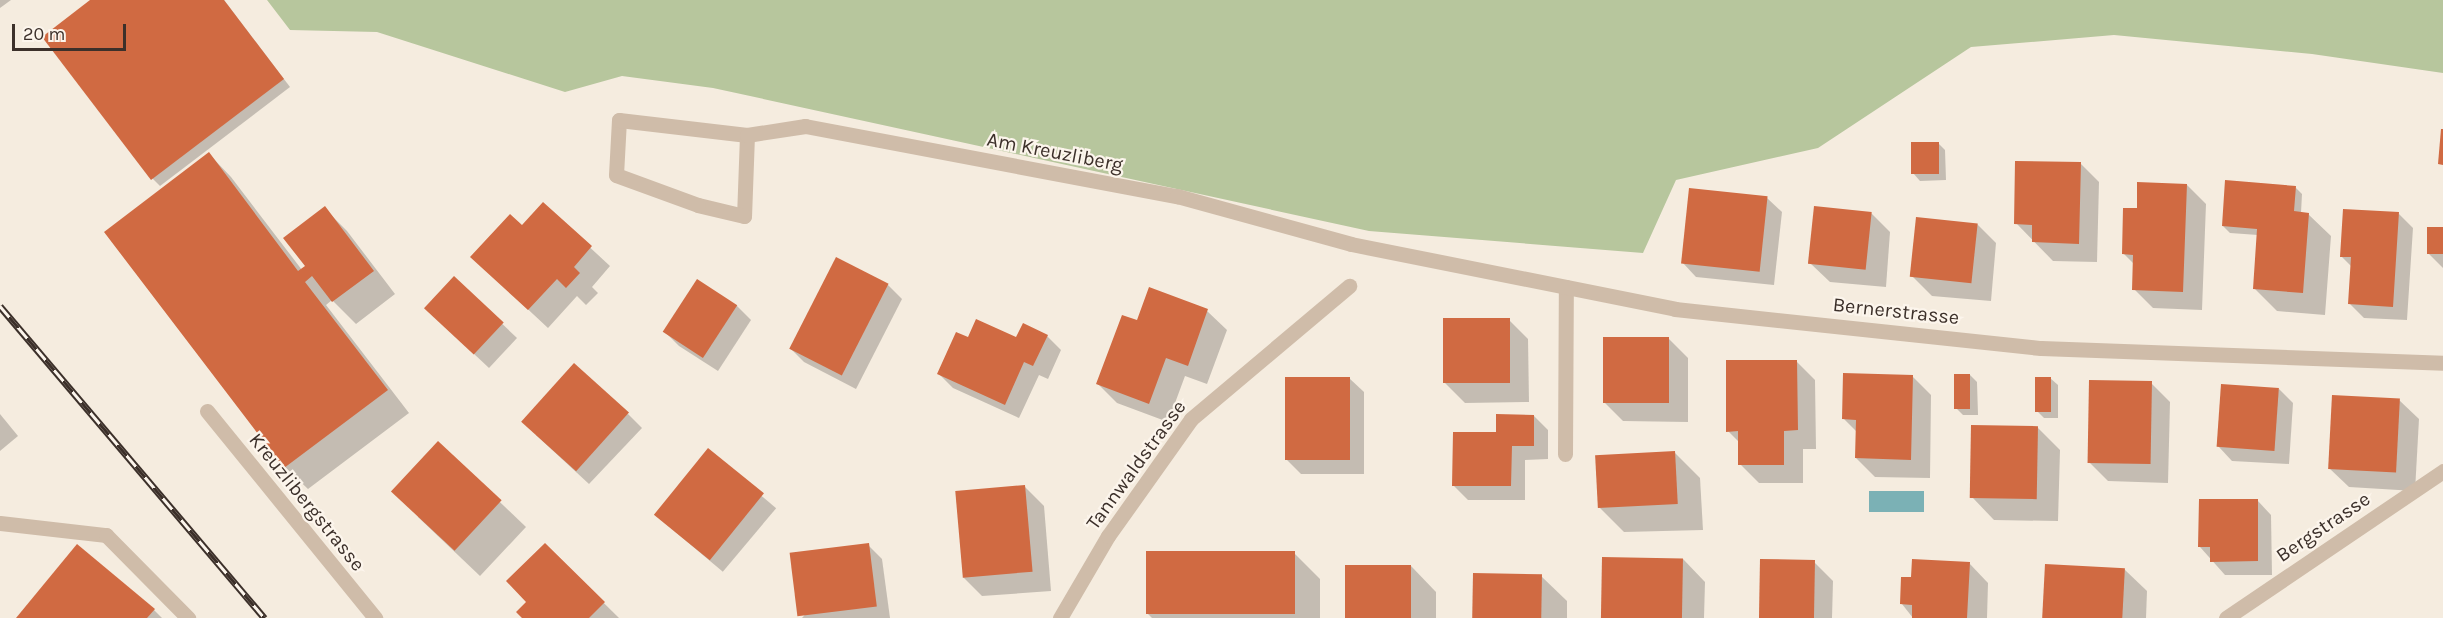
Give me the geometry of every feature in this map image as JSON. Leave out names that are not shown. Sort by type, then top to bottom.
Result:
[{"type":"street","name":"Am Kreuzliberg","points":[[747,135],[744,216],[698,205],[616,175],[619,120],[747,135],[805,126],[1177,196],[1351,244]]},
{"type":"street","name":"Bernerstrasse","points":[[1351,244],[1675,309],[2041,348],[2443,363]]},
{"type":"street","name":"Tannwaldstrasse","points":[[1060,618],[1108,536],[1191,419],[1349,286]]},
{"type":"street","points":[[1565,454],[1566,287]]},
{"type":"street","name":"Kreuzlibergstrasse","points":[[207,411],[375,618]]},
{"type":"street","name":"Bergstrasse","points":[[2226,618],[2443,471]]},
{"type":"street","points":[[0,523],[106,535],[188,618]]},
{"type":"green space","points":[[267,0],[2443,0],[2443,73],[2312,54],[2114,35],[1971,47],[1818,148],[1676,180],[1643,253],[1369,231],[713,88],[622,76],[565,92],[377,32],[290,30]]},
{"type":"water","points":[[1869,491],[1924,491],[1924,512],[1869,512]]},
{"type":"building","points":[[90,0],[224,0],[284,79],[151,180],[42,37]]},
{"type":"building","points":[[2441,129],[2443,129],[2443,165],[2438,164]]},
{"type":"building","points":[[1911,142],[1939,142],[1939,174],[1911,174]]},
{"type":"building","points":[[209,152],[298,271],[305,266],[283,238],[325,206],[374,271],[332,302],[312,276],[305,282],[388,390],[284,468],[104,232]]},
{"type":"building","points":[[2015,161],[2081,162],[2079,244],[2032,242],[2032,225],[2014,224]]},
{"type":"building","points":[[2225,180],[2296,186],[2294,211],[2309,213],[2303,293],[2253,289],[2257,229],[2222,226]]},
{"type":"building","points":[[2137,182],[2187,184],[2183,292],[2132,290],[2133,255],[2122,254],[2123,208],[2137,208]]},
{"type":"building","points":[[1689,188],[1768,196],[1760,272],[1681,264]]},
{"type":"building","points":[[543,202],[592,246],[574,267],[580,273],[566,288],[557,279],[528,310],[470,257],[510,214],[522,225]]},
{"type":"building","points":[[1814,206],[1872,212],[1866,270],[1808,264]]},
{"type":"building","points":[[2343,209],[2399,212],[2393,307],[2348,304],[2351,257],[2340,257]]},
{"type":"building","points":[[1916,217],[1978,223],[1971,283],[1910,277]]},
{"type":"building","points":[[2427,227],[2443,227],[2443,254],[2427,254]]},
{"type":"building","points":[[836,257],[889,284],[842,376],[789,349]]},
{"type":"building","points":[[454,276],[504,322],[474,355],[424,308]]},
{"type":"building","points":[[697,279],[737,305],[703,358],[663,332]]},
{"type":"building","points":[[1149,287],[1208,309],[1188,366],[1166,358],[1149,404],[1096,384],[1122,315],[1137,320]]},
{"type":"building","points":[[1443,318],[1510,318],[1510,383],[1443,383]]},
{"type":"building","points":[[976,319],[1016,337],[1023,323],[1048,335],[1033,366],[1024,362],[1005,405],[937,374],[956,332],[968,337]]},
{"type":"building","points":[[1603,337],[1669,337],[1669,403],[1603,403]]},
{"type":"building","points":[[1726,360],[1797,360],[1798,430],[1784,431],[1784,465],[1738,465],[1738,431],[1726,432]]},
{"type":"building","points":[[574,363],[629,413],[576,471],[521,422]]},
{"type":"building","points":[[1843,373],[1913,375],[1911,460],[1855,458],[1856,420],[1842,419]]},
{"type":"building","points":[[1954,374],[1970,374],[1970,409],[1954,409]]},
{"type":"building","points":[[1285,377],[1350,377],[1350,460],[1285,460]]},
{"type":"building","points":[[2035,377],[2051,377],[2051,412],[2035,412]]},
{"type":"building","points":[[2089,380],[2152,381],[2151,464],[2088,463]]},
{"type":"building","points":[[2221,384],[2279,388],[2274,451],[2217,447]]},
{"type":"building","points":[[2332,395],[2400,399],[2396,472],[2328,469]]},
{"type":"building","points":[[1496,414],[1534,415],[1534,446],[1512,446],[1511,486],[1452,486],[1453,432],[1496,432]]},
{"type":"building","points":[[1971,425],[2038,426],[2037,499],[1970,498]]},
{"type":"building","points":[[438,441],[502,500],[455,551],[391,491]]},
{"type":"building","points":[[708,448],[764,493],[710,560],[654,515]]},
{"type":"building","points":[[1675,451],[1678,504],[1598,508],[1595,455]]},
{"type":"building","points":[[1025,485],[1033,572],[963,578],[955,491]]},
{"type":"building","points":[[2199,499],[2258,499],[2258,561],[2210,562],[2210,547],[2198,547]]},
{"type":"building","points":[[545,543],[605,602],[589,618],[522,618],[516,612],[526,602],[506,581]]},
{"type":"building","points":[[869,543],[877,607],[797,616],[790,553]]},
{"type":"building","points":[[77,544],[155,609],[147,618],[16,618]]},
{"type":"building","points":[[1146,551],[1295,551],[1295,614],[1146,614]]},
{"type":"building","points":[[1602,557],[1683,558],[1682,618],[1601,618]]},
{"type":"building","points":[[1760,559],[1815,560],[1814,618],[1759,618]]},
{"type":"building","points":[[1912,559],[1970,562],[1967,618],[1912,618],[1912,605],[1900,604],[1901,577],[1911,577]]},
{"type":"building","points":[[2045,564],[2125,568],[2122,618],[2042,618]]},
{"type":"building","points":[[1345,565],[1411,565],[1411,618],[1345,618]]},
{"type":"building","points":[[1473,573],[1542,574],[1541,618],[1472,618]]},
{"type":"railway","points":[[0,306],[265,618]]}]
